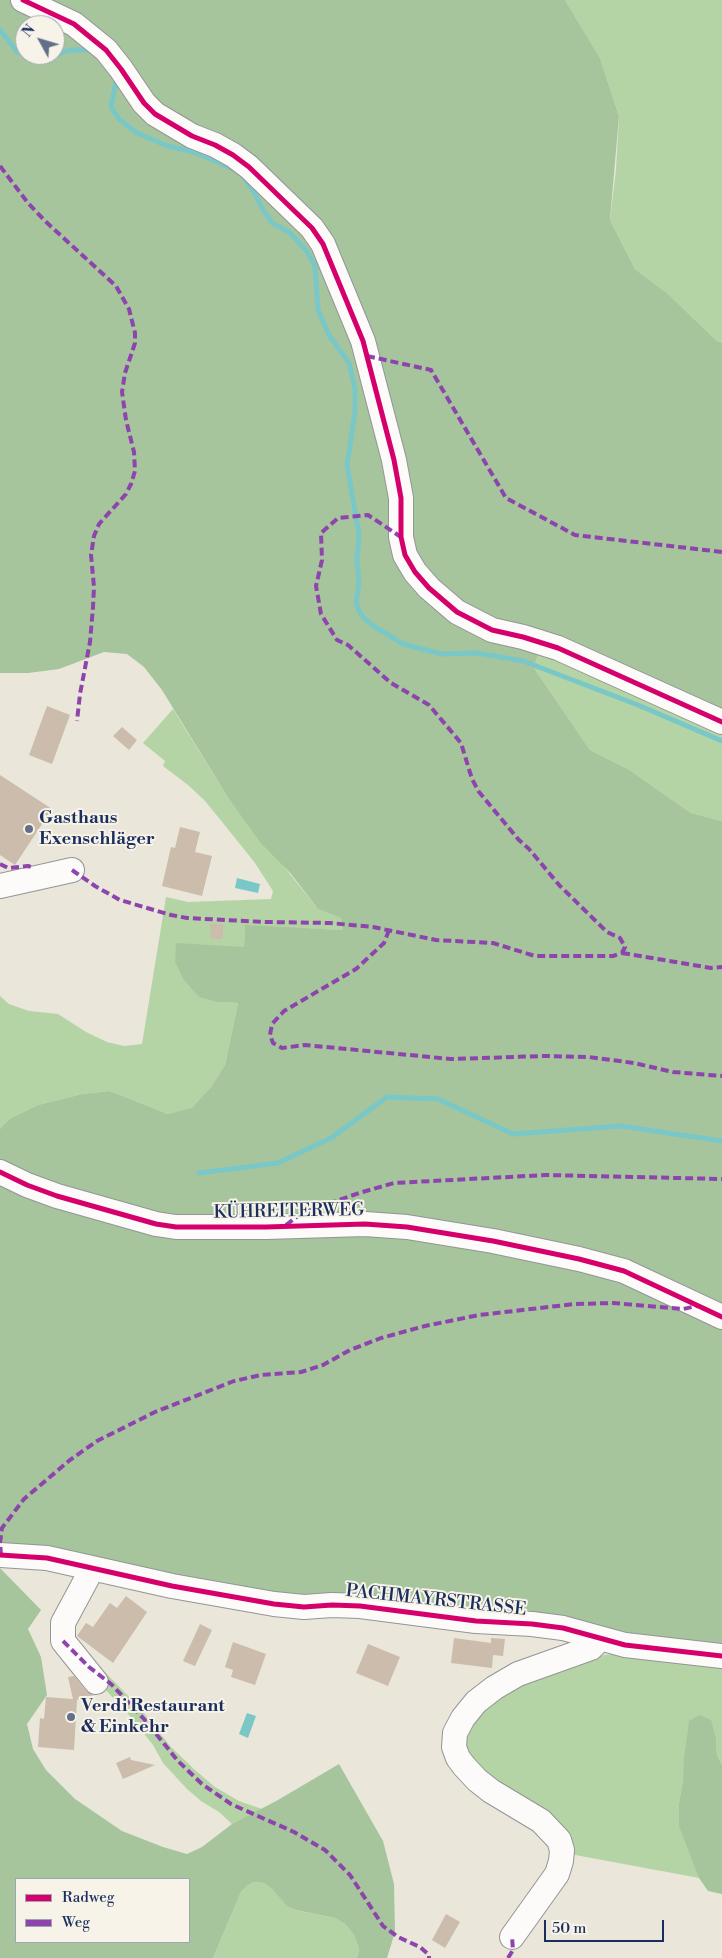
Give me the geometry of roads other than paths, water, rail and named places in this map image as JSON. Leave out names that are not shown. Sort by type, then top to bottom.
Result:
[{"type":"street","points":[[23,0],[74,24],[106,50],[122,69],[144,103],[155,114],[170,124],[192,136],[215,145],[241,161],[312,228],[323,244],[363,341],[394,460],[400,498],[401,537],[405,555],[415,572],[429,588],[458,612],[492,630],[558,648],[722,722]]},
{"type":"street","points":[[0,886],[72,870]]},
{"type":"street","name":"KÜHREITERWEG","points":[[0,1172],[27,1185],[57,1196],[156,1224],[176,1227],[365,1224],[407,1227],[493,1241],[579,1259],[624,1272],[722,1317]]},
{"type":"street","name":"PACHMAYRSTRASSE","points":[[0,1555],[47,1558],[172,1586],[274,1604],[304,1607],[360,1606],[476,1621],[532,1624],[563,1628],[596,1638],[653,1649],[722,1656]]},
{"type":"street","points":[[92,1569],[64,1623],[63,1641],[96,1682]]},
{"type":"street","points":[[512,1937],[557,1874],[562,1861],[562,1850],[559,1840],[541,1821],[476,1780],[458,1758],[454,1747],[456,1733],[463,1718],[476,1702],[494,1688],[518,1674],[592,1648],[596,1644],[596,1638]]},
{"type":"water","points":[[237,878],[260,884],[258,893],[235,888]]},
{"type":"water","points":[[247,1713],[256,1716],[248,1738],[239,1734]]},
{"type":"waterway","points":[[0,30],[15,49]]},
{"type":"waterway","points":[[65,52],[90,50],[92,52]]},
{"type":"waterway","points":[[115,76],[116,82],[111,107],[119,119],[137,133],[165,145],[197,153],[235,170]]},
{"type":"waterway","points":[[242,175],[272,223],[289,232],[306,250],[315,266],[318,310],[329,335],[349,363],[355,389],[355,412],[347,465],[359,534],[357,560],[359,583],[356,603],[361,615],[372,625],[403,644],[442,654],[477,653],[523,661],[638,705],[722,741]]},
{"type":"waterway","points":[[199,1173],[278,1163],[331,1138],[387,1097],[438,1099],[513,1134],[621,1126],[722,1141]]},
{"type":"place","name":"Gasthaus Exenschläger","points":[[29,829]]},
{"type":"place","name":"Verdi Restaurant & Einkehr","points":[[71,1717]]}]
